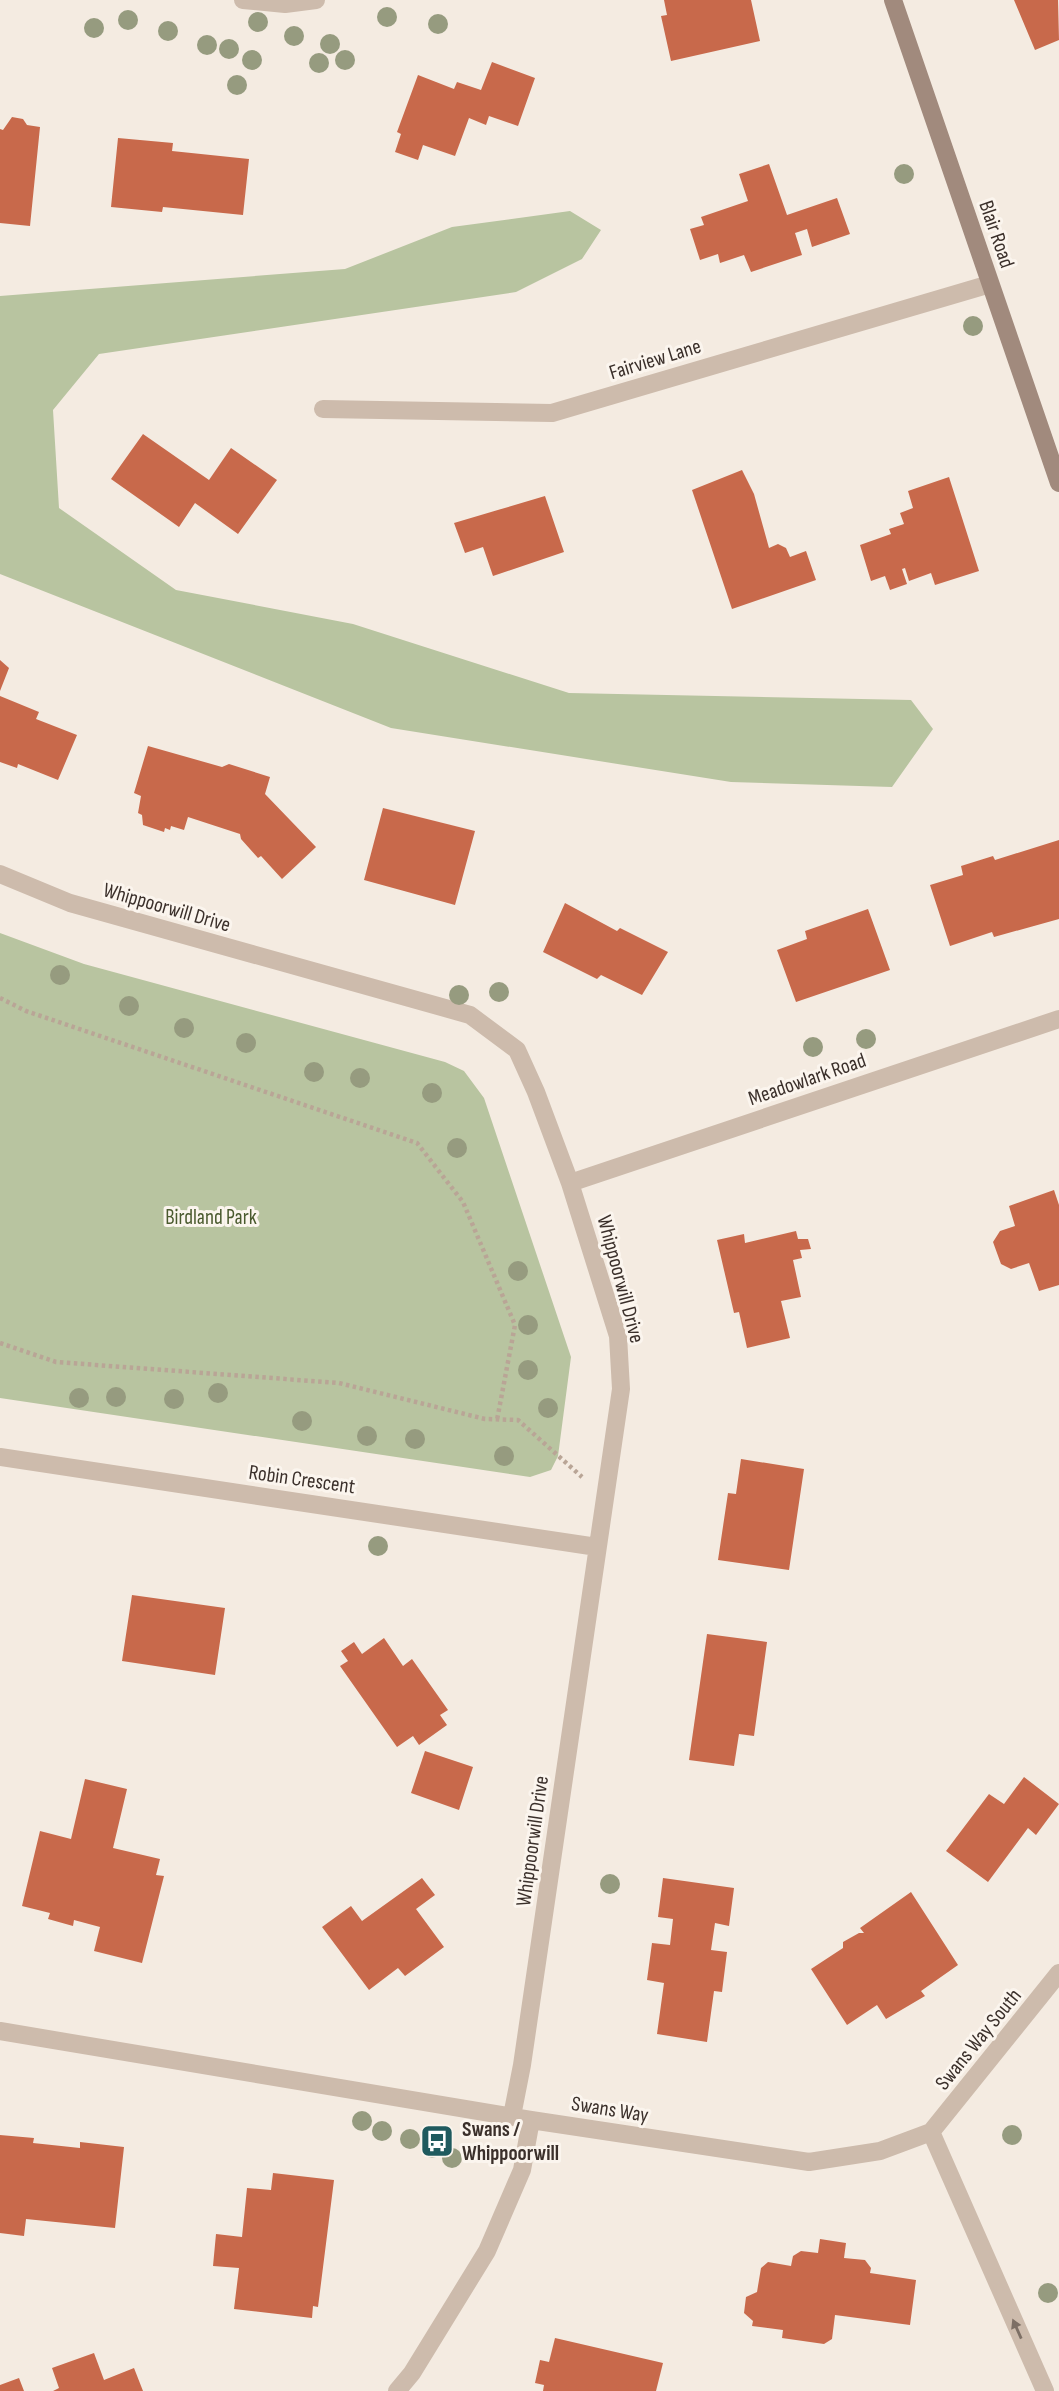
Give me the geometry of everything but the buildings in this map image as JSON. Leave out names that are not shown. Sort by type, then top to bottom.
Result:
[{"type":"street","points":[[243,0],[285,5],[316,0]]},
{"type":"street","name":"Blair Road","points":[[893,0],[1059,484]]},
{"type":"street","name":"Fairview Lane","points":[[323,409],[552,413],[990,284]]},
{"type":"street","name":"Whippoorwill Drive","points":[[0,874],[70,903],[470,1014],[517,1050],[536,1092],[570,1183],[618,1336],[621,1389],[524,2052],[512,2116]]},
{"type":"street","name":"Meadowlark Road","points":[[570,1183],[1059,1018]]},
{"type":"street","name":"Robin Crescent","points":[[0,1457],[597,1546]]},
{"type":"street","name":"Swans Way South","points":[[931,2132],[1059,1973]]},
{"type":"street","name":"Swans Way","points":[[0,2031],[531,2120],[809,2162],[880,2151],[931,2132]]},
{"type":"street","points":[[397,2391],[412,2373],[487,2251],[522,2170],[531,2120]]},
{"type":"street","points":[[931,2132],[1045,2391]]},
{"type":"path","points":[[0,998],[26,1011],[417,1143],[463,1202],[514,1325],[497,1420]]},
{"type":"path","points":[[0,1343],[56,1362],[339,1383],[497,1420],[518,1420],[605,1497]]},
{"type":"green space","points":[[570,211],[601,230],[582,259],[516,292],[99,354],[53,410],[59,508],[176,590],[353,624],[569,693],[911,700],[933,729],[892,787],[731,782],[391,728],[0,574],[0,296],[345,269],[452,227]]},
{"type":"green space","name":"Birdland Park","points":[[0,933],[84,964],[445,1062],[464,1071],[484,1098],[571,1357],[558,1456],[551,1470],[530,1477],[0,1398]]},
{"type":"place","name":"Swans / Whippoorwill","points":[[437,2141]]}]
